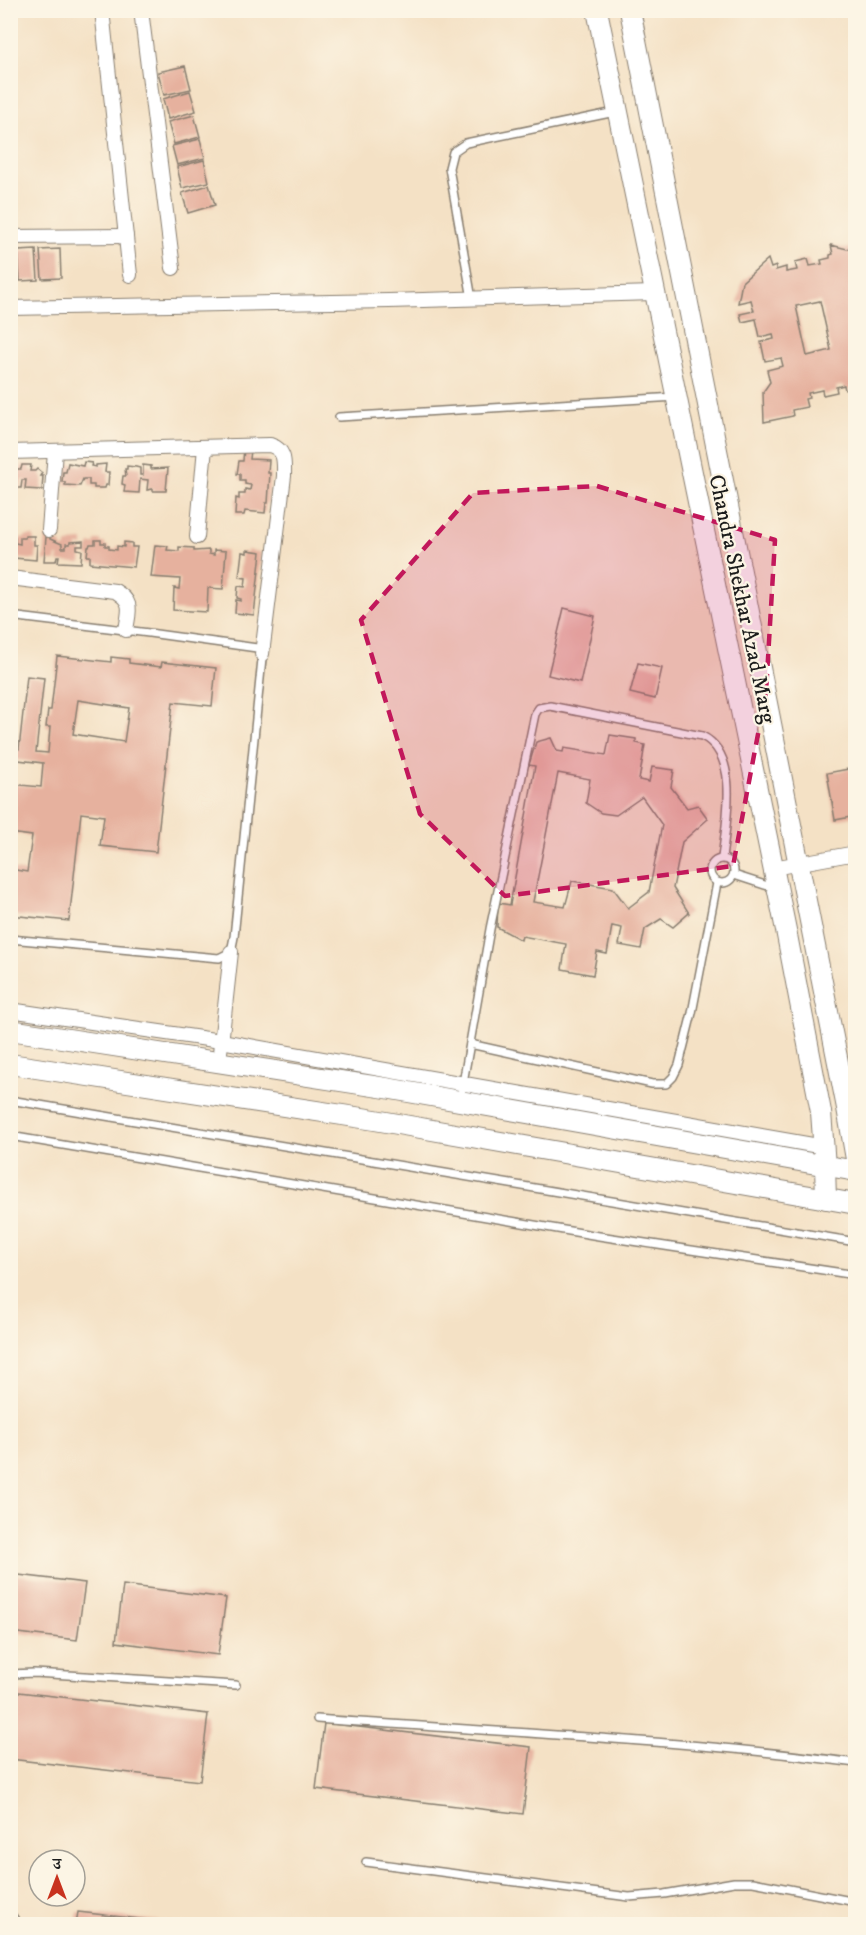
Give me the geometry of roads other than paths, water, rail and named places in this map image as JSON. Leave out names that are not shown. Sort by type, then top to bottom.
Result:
[{"type":"street","points":[[102,10],[130,275]]},
{"type":"street","points":[[141,10],[173,268]]},
{"type":"street","name":"Chandra Shekhar Azad Marg","points":[[597,10],[821,1112],[825,1199]]},
{"type":"street","name":"Chandra Shekhar Azad Marg","points":[[630,10],[847,1108],[855,1159]]},
{"type":"street","points":[[10,237],[126,236]]},
{"type":"street","points":[[10,308],[654,293]]},
{"type":"street","points":[[10,452],[270,445],[277,447],[284,458],[284,476],[262,654]]},
{"type":"street","points":[[197,537],[205,447]]},
{"type":"street","points":[[49,530],[55,451]]},
{"type":"street","points":[[10,578],[115,591],[129,604],[126,630]]},
{"type":"street","points":[[773,868],[855,853]]},
{"type":"street","points":[[219,1062],[231,952]]},
{"type":"street","points":[[10,1010],[221,1041],[461,1093],[824,1157],[855,1172]]},
{"type":"street","points":[[10,1030],[219,1062],[461,1093]]},
{"type":"street","points":[[10,1064],[375,1120],[855,1204]]},
{"type":"lane","points":[[472,299],[449,168],[453,152],[466,142],[617,111]]},
{"type":"lane","points":[[339,417],[676,397]]},
{"type":"lane","points":[[10,616],[257,648],[262,654],[237,914],[231,952],[219,958],[10,939]]},
{"type":"lane","points":[[461,1093],[490,929],[535,714],[539,708],[550,706],[569,709],[702,736],[712,741],[718,749],[729,789],[722,858]]},
{"type":"lane","points":[[722,858],[732,864],[734,875]]},
{"type":"lane","points":[[722,858],[714,861],[709,869],[711,877],[717,883],[725,883],[734,875]]},
{"type":"lane","points":[[734,875],[777,888]]},
{"type":"lane","points":[[470,1044],[652,1084],[666,1084],[673,1077],[679,1065],[692,1013],[717,883]]},
{"type":"lane","points":[[10,1100],[855,1242]]},
{"type":"lane","points":[[10,1136],[599,1236],[855,1275]]},
{"type":"lane","points":[[10,1674],[34,1673],[236,1685]]},
{"type":"lane","points":[[317,1719],[640,1742],[808,1756],[855,1763]]},
{"type":"lane","points":[[366,1862],[629,1897],[664,1894],[734,1882],[753,1882],[855,1902]]},
{"type":"lane","points":[[10,1913],[18,1924]]}]
